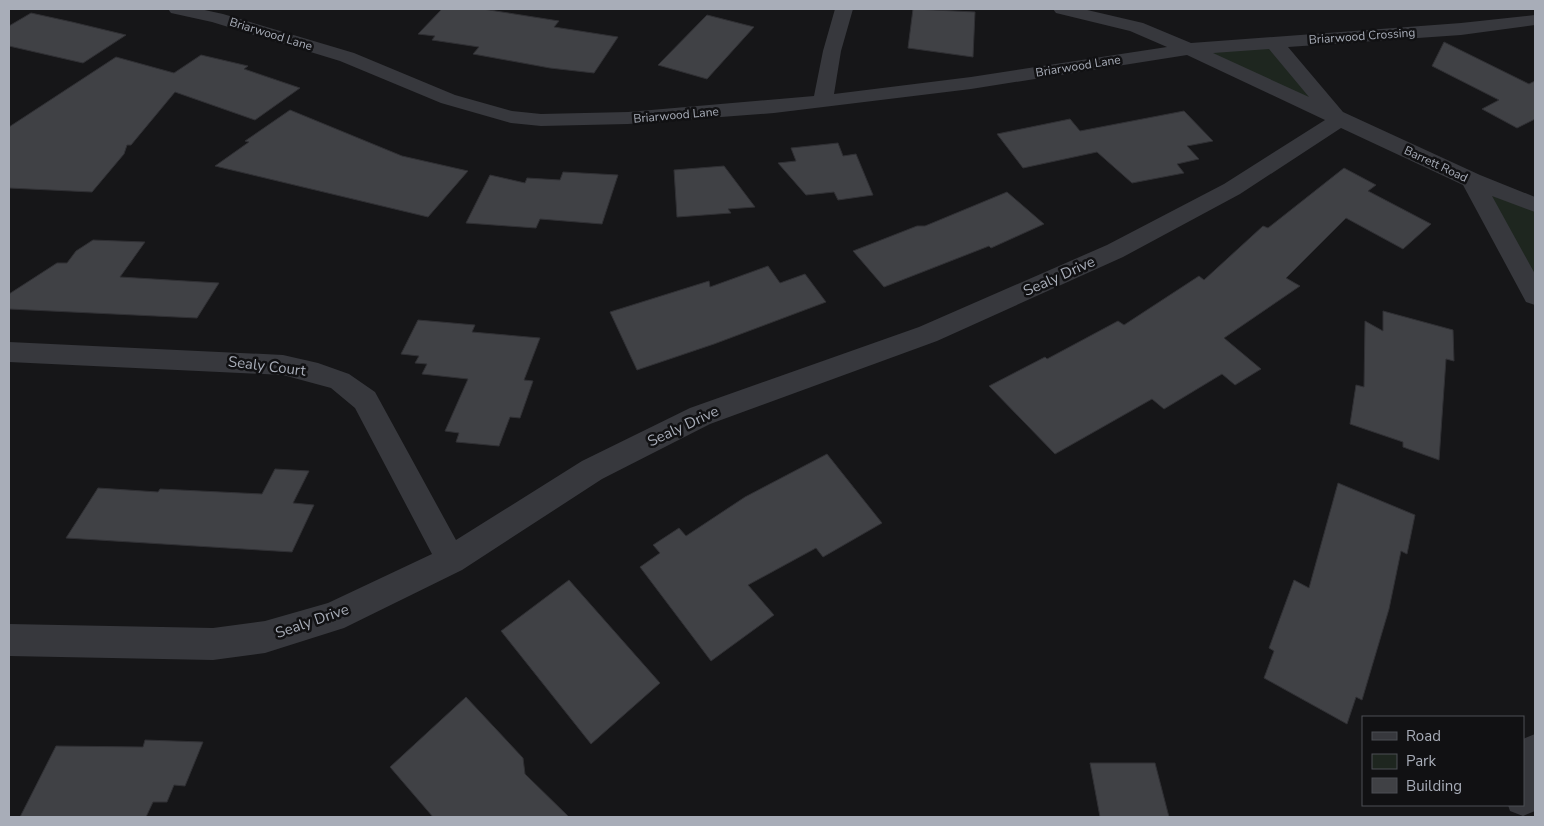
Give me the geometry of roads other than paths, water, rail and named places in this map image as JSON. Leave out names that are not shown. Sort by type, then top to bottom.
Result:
[{"type":"street","name":"Briarwood Lane","points":[[177,9],[217,18],[347,56],[448,99],[511,117],[541,120],[628,118],[823,100],[971,82],[1189,49]]},
{"type":"street","points":[[823,100],[832,51],[844,9]]},
{"type":"street","name":"Barrett Road","points":[[1062,9],[1136,18],[1189,49],[1339,120],[1472,180],[1535,204]]},
{"type":"street","points":[[1512,9],[1531,20]]},
{"type":"street","name":"Briarwood Crossing","points":[[1189,49],[1461,29],[1531,20]]},
{"type":"street","name":"Barrett Road","points":[[1274,43],[1339,120]]},
{"type":"street","name":"Sealy Drive","points":[[9,640],[213,644],[264,637],[333,617],[451,560],[592,470],[700,416],[928,334],[1115,251],[1232,189],[1339,120]]},
{"type":"street","points":[[1472,180],[1535,296]]},
{"type":"street","name":"Sealy Court","points":[[9,352],[283,365],[318,373],[340,381],[365,400],[451,560]]},
{"type":"street","points":[[1524,794],[1535,752]]}]
